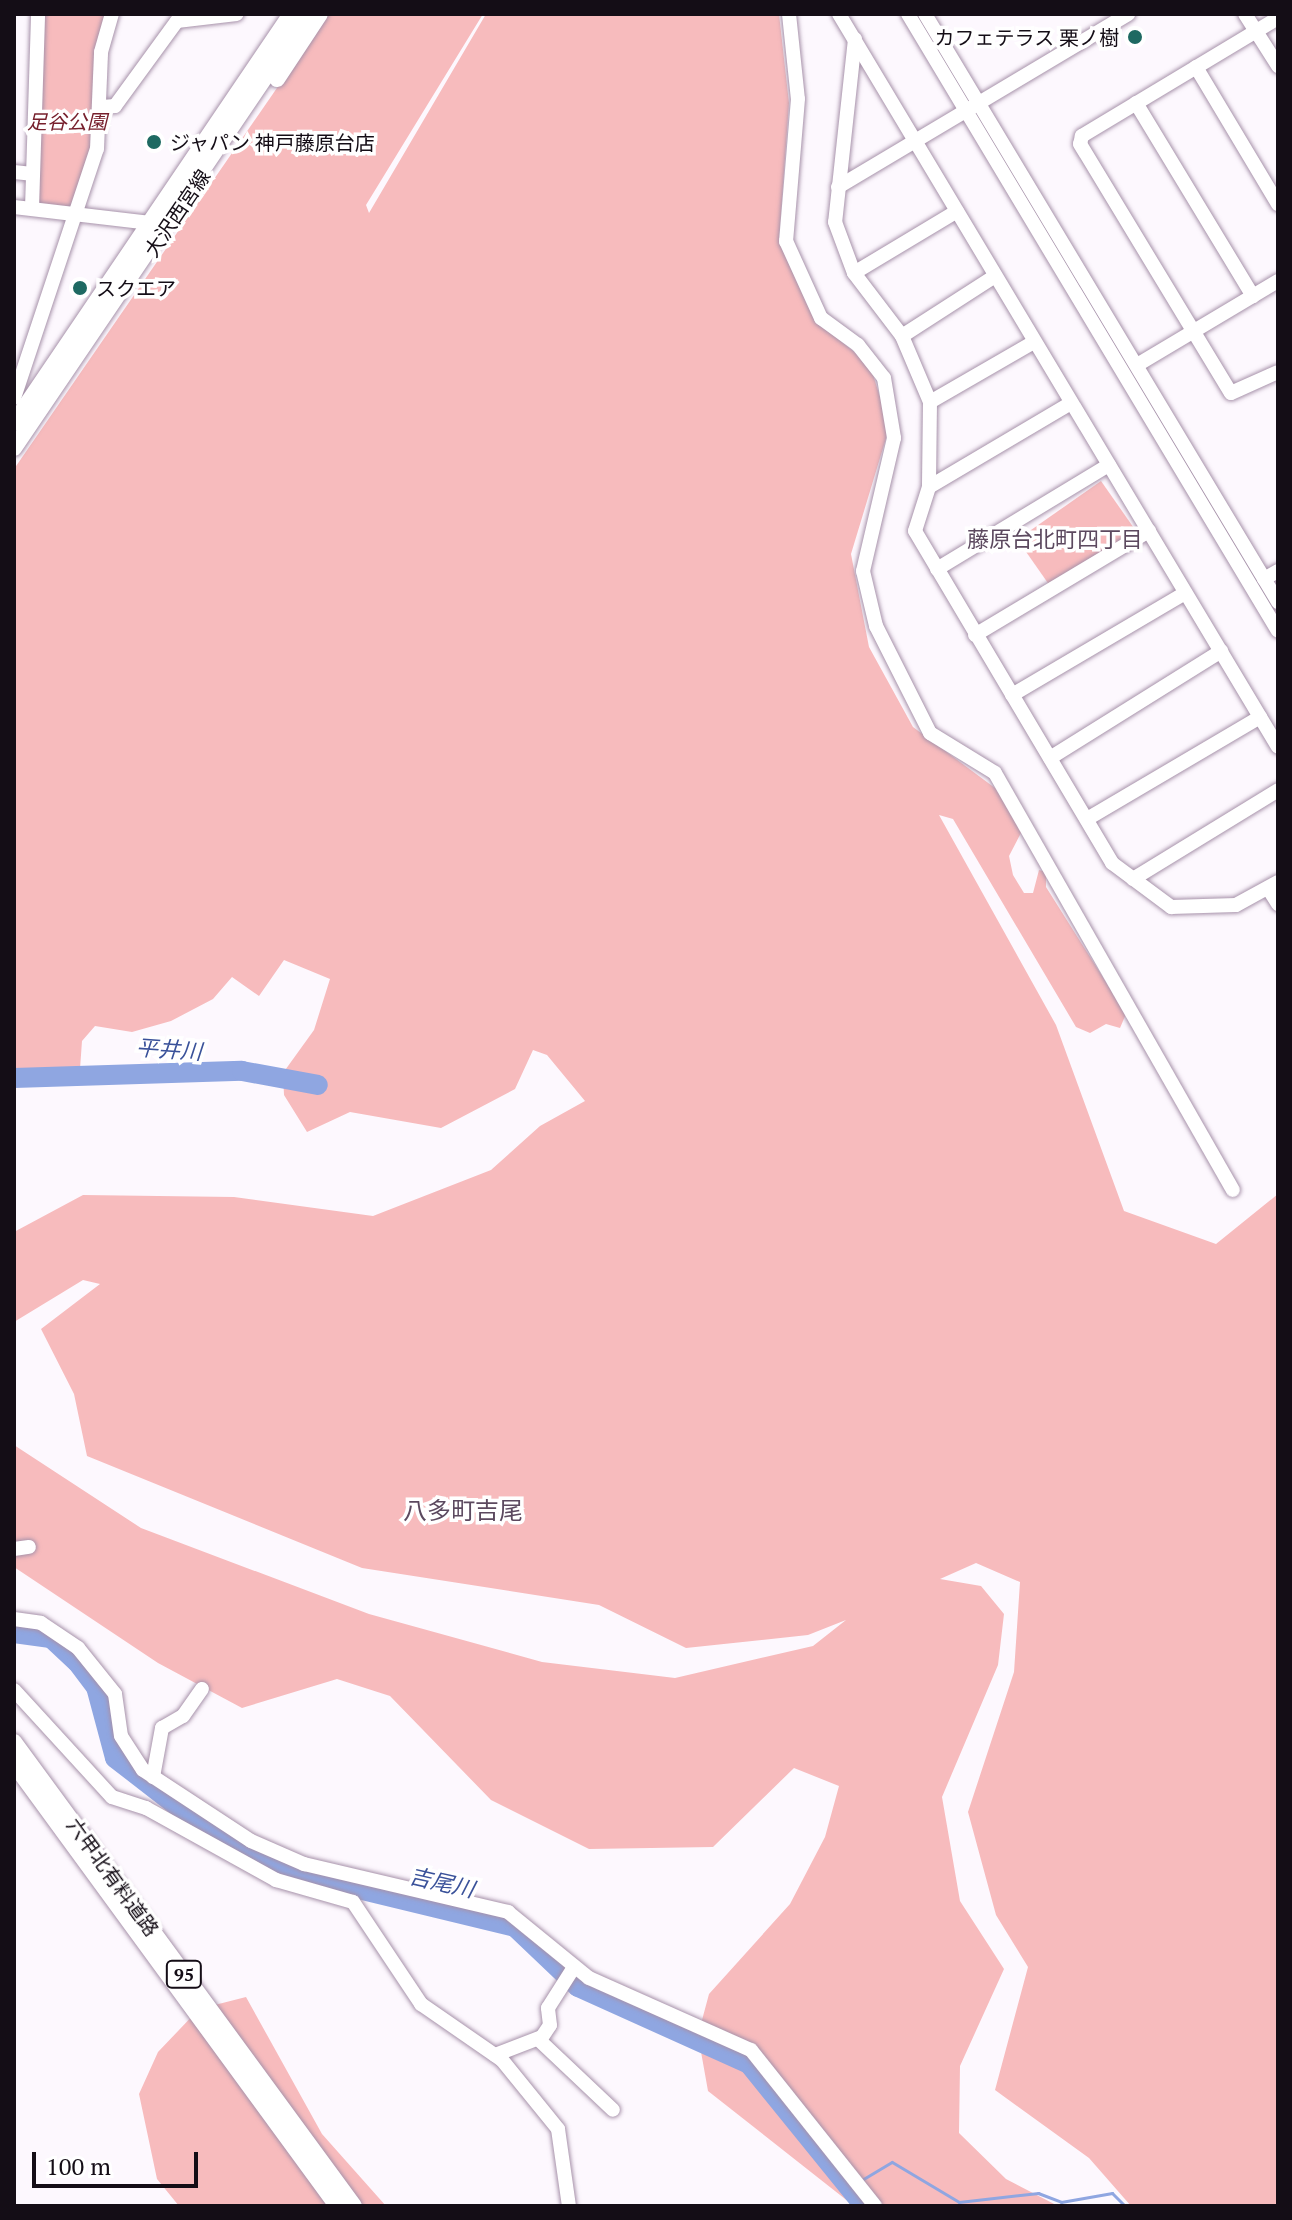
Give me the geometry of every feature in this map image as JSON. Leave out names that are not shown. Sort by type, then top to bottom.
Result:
[{"type":"main road","points":[[244,101],[283,14]]},
{"type":"main road","name":"大沢西宮線","points":[[244,101],[291,14]]},
{"type":"main road","name":"大沢西宮線","points":[[14,448],[160,224],[308,14]]},
{"type":"main road","points":[[244,101],[290,63],[320,14]]},
{"type":"main road","name":"大沢西宮線","points":[[14,423],[160,224]]},
{"type":"main road","name":"六甲北有料道路","points":[[14,1742],[354,2206]]},
{"type":"main road","name":"六甲北有料道路","points":[[14,1764],[337,2206]]},
{"type":"street","points":[[32,208],[38,14]]},
{"type":"street","points":[[14,398],[77,214],[102,107],[101,52],[112,14]]},
{"type":"street","points":[[102,107],[115,106],[177,21],[237,14]]},
{"type":"street","points":[[789,14],[798,99],[786,241],[821,318],[858,345],[884,378],[894,438],[863,571],[876,626],[930,733],[995,773],[1233,1190]]},
{"type":"street","points":[[839,14],[1278,747]]},
{"type":"street","points":[[908,14],[973,107],[1137,365],[1278,602]]},
{"type":"street","points":[[925,14],[973,107],[1278,631]]},
{"type":"street","points":[[838,187],[1128,14]]},
{"type":"street","points":[[1245,14],[1278,66]]},
{"type":"street","points":[[1278,18],[1082,136],[1080,144],[1231,393],[1278,372]]},
{"type":"street","points":[[855,39],[835,222],[854,273],[902,336],[930,402],[929,487],[915,531],[1112,863],[1171,907],[1236,905],[1273,885],[1278,904]]},
{"type":"street","points":[[1196,67],[1278,204]]},
{"type":"street","points":[[1136,103],[1253,296]]},
{"type":"street","points":[[14,172],[32,174]]},
{"type":"street","points":[[14,207],[160,224]]},
{"type":"street","points":[[854,273],[957,211]]},
{"type":"street","points":[[902,336],[995,276]]},
{"type":"street","points":[[1137,365],[1278,281]]},
{"type":"street","points":[[930,402],[1034,342]]},
{"type":"street","points":[[929,487],[1071,403]]},
{"type":"street","points":[[937,569],[1109,465]]},
{"type":"street","points":[[975,635],[1149,531]]},
{"type":"street","points":[[1264,579],[1278,571]]},
{"type":"street","points":[[1012,695],[1185,593]]},
{"type":"street","points":[[1050,758],[1221,651]]},
{"type":"street","points":[[1087,819],[1260,717]]},
{"type":"street","points":[[1133,879],[1278,790]]},
{"type":"street","points":[[14,1619],[60,1632],[104,1674],[130,1755],[153,1777],[251,1841],[304,1864],[508,1912],[574,1967],[751,2050],[875,2206]]},
{"type":"street","points":[[153,1777],[162,1728],[183,1716],[202,1689]]},
{"type":"street","points":[[14,1690],[112,1797],[146,1808],[276,1880],[356,1900],[421,2004],[495,2055],[558,2129],[569,2206]]},
{"type":"street","points":[[356,1900],[362,1879]]},
{"type":"street","points":[[495,2055],[538,2039],[574,1967]]},
{"type":"street","points":[[538,2039],[613,2110]]},
{"type":"green space","name":"足谷公園","points":[[38,14],[110,14],[99,123],[77,214],[32,208]]},
{"type":"green space","points":[[328,14],[483,14],[366,205],[369,213],[486,14],[779,14],[789,103],[779,241],[815,320],[870,365],[885,413],[887,435],[851,554],[869,647],[913,727],[999,791],[1023,829],[1009,856],[1013,875],[1024,893],[1033,893],[1039,870],[1046,872],[1046,887],[1126,1014],[1120,1028],[1106,1024],[1090,1033],[1076,1027],[953,819],[939,815],[1056,1025],[1124,1211],[1216,1244],[1278,1194],[1278,2206],[1131,2206],[1089,2158],[995,2090],[1028,1967],[996,1915],[968,1812],[1014,1672],[1020,1582],[976,1563],[940,1579],[981,1586],[1004,1614],[998,1665],[942,1797],[960,1901],[1004,1969],[960,2066],[959,2133],[1006,2179],[1058,2206],[854,2206],[708,2091],[698,2035],[709,1994],[790,1904],[825,1837],[839,1786],[794,1768],[713,1847],[589,1849],[491,1800],[390,1696],[337,1679],[242,1708],[158,1663],[14,1567],[14,1445],[141,1528],[369,1614],[542,1662],[675,1678],[813,1646],[846,1620],[808,1635],[686,1648],[599,1605],[362,1568],[87,1456],[74,1394],[41,1329],[100,1284],[83,1280],[14,1322],[14,1232],[83,1195],[234,1197],[373,1216],[491,1170],[540,1126],[585,1101],[547,1055],[533,1050],[515,1089],[441,1128],[350,1112],[307,1132],[284,1095],[283,1073],[314,1030],[330,979],[284,960],[259,996],[232,977],[213,999],[171,1021],[132,1032],[95,1026],[82,1041],[80,1069],[14,1070],[14,469]]},
{"type":"green space","points":[[1101,481],[1136,531],[1052,589],[1017,540]]},
{"type":"green space","points":[[246,1997],[322,2134],[386,2206],[179,2206],[157,2179],[139,2094],[158,2052],[199,2009]]},
{"type":"waterway","name":"平井川","points":[[14,1078],[242,1071],[318,1085]]},
{"type":"waterway","name":"吉尾川","points":[[14,1633],[51,1638],[77,1662],[96,1687],[115,1758],[222,1841],[284,1871],[515,1927],[578,1987],[749,2064],[864,2206]]},
{"type":"waterway","points":[[860,2181],[892,2162],[959,2202],[1038,2193],[1061,2202],[1112,2193],[1125,2206]]},
{"type":"place","name":"カフェテラス 栗ノ樹","points":[[1135,37]]},
{"type":"place","name":"ジャパン 神戸藤原台店","points":[[154,142]]},
{"type":"place","name":"スクエア","points":[[80,288]]},
{"type":"district","name":"藤原台北町四丁目","points":[[1055,539]]},
{"type":"district","name":"八多町吉尾","points":[[463,1511]]}]
